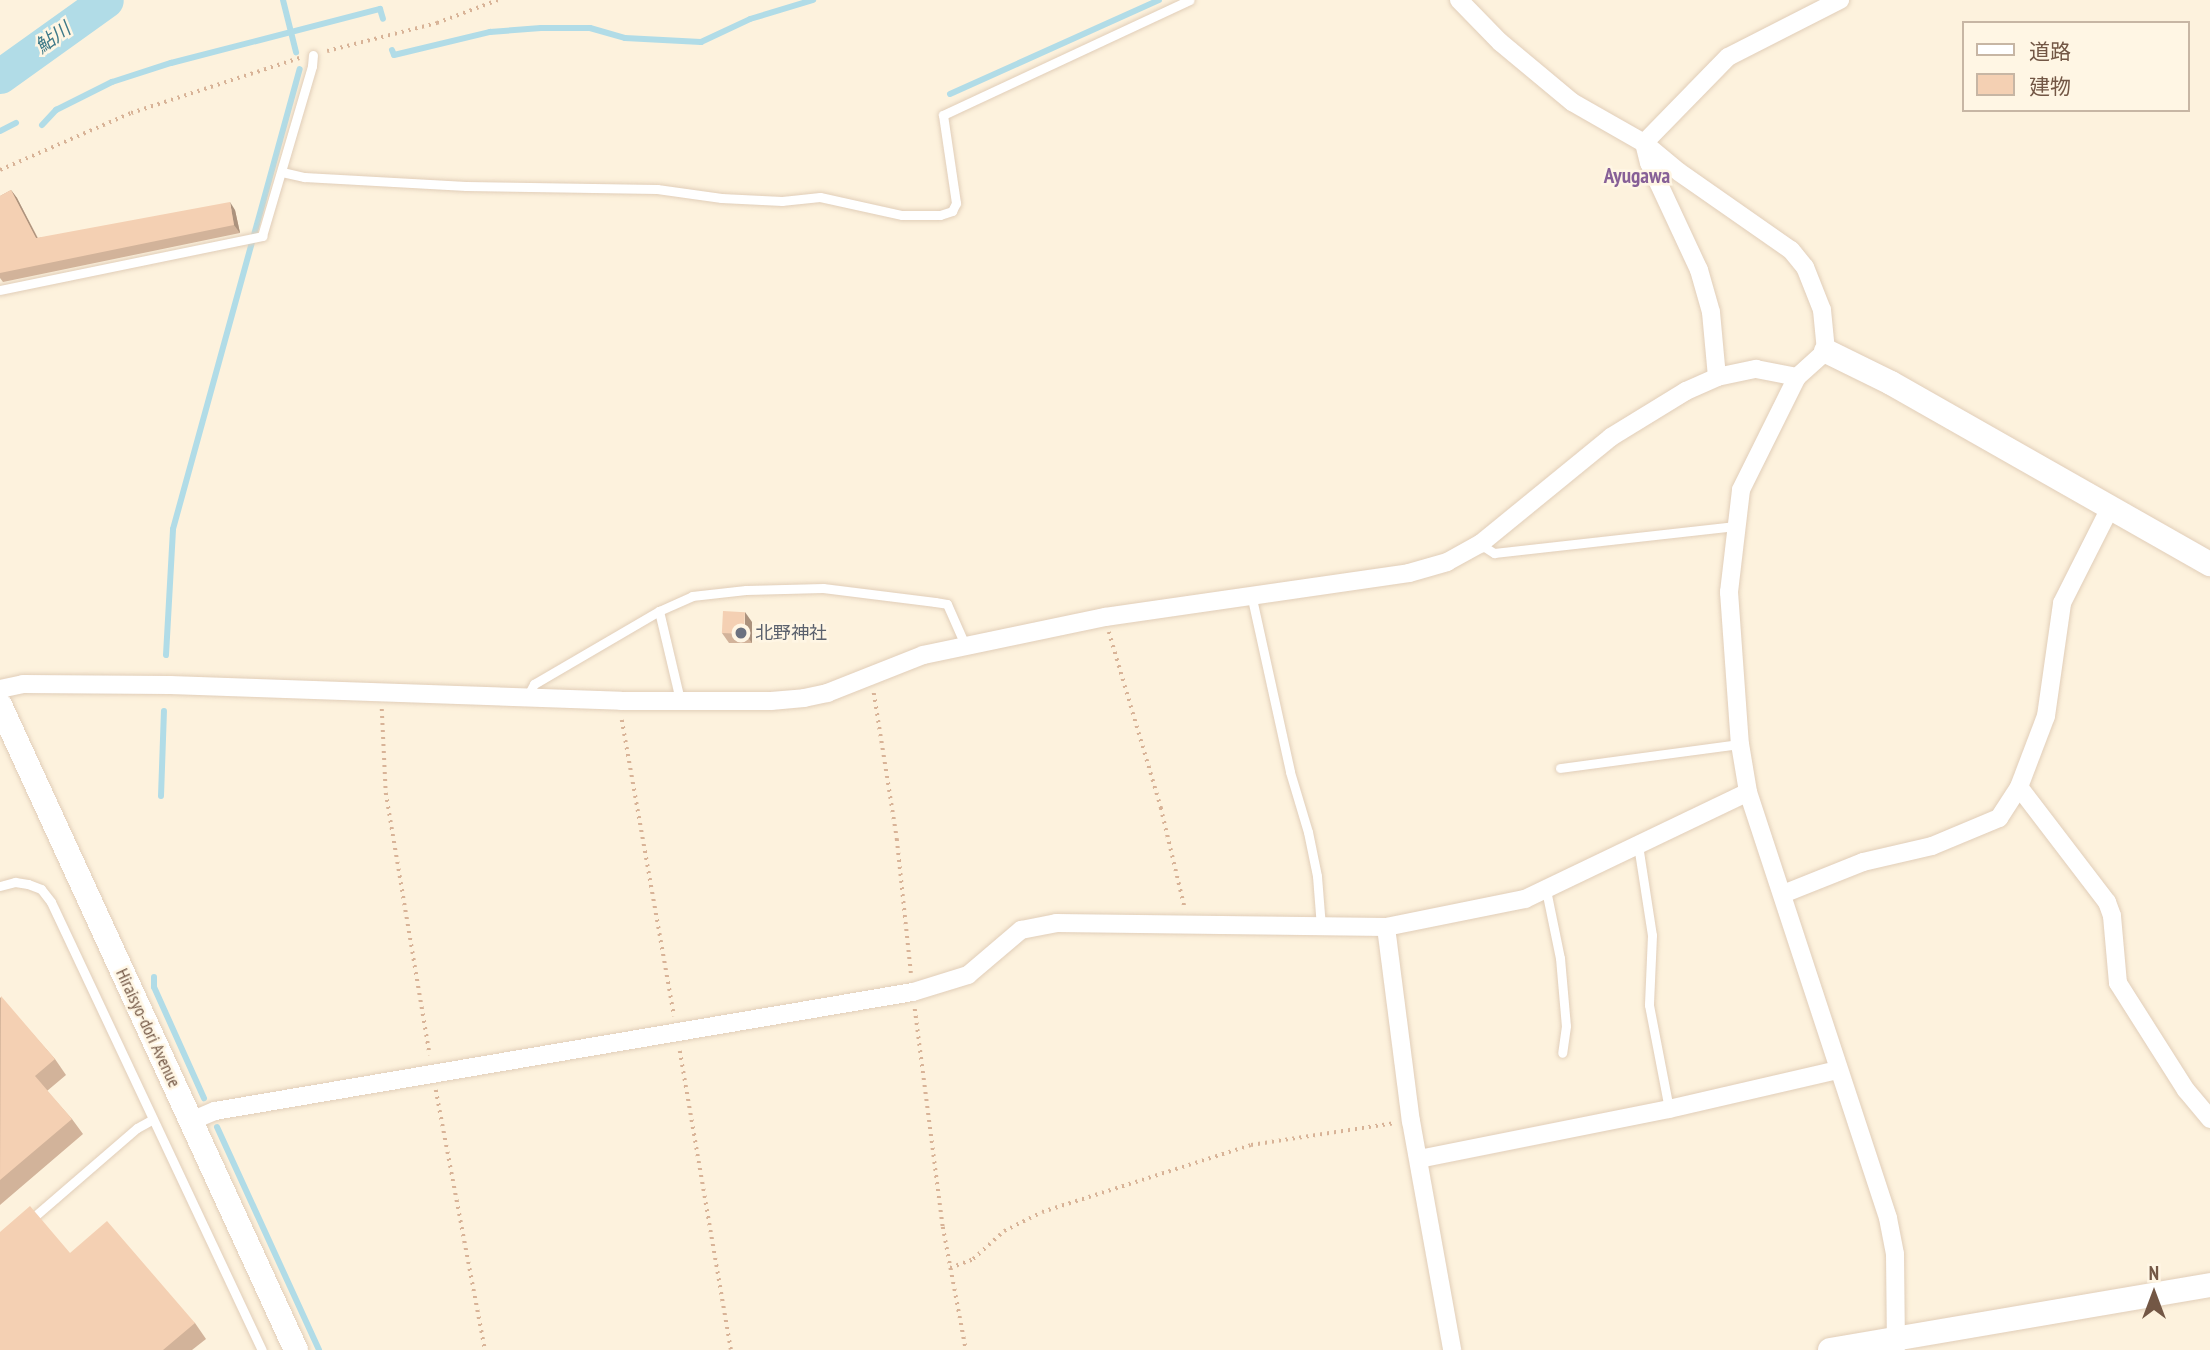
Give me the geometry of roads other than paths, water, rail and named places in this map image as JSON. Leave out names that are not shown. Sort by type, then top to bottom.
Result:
[{"type":"street","points":[[1459,0],[1500,42],[1572,102],[1644,143],[1679,172],[1738,210],[1798,258],[1805,267],[1822,310],[1826,351]]},
{"type":"street","points":[[1644,143],[1728,57],[1840,0]]},
{"type":"street","points":[[1644,143],[1648,163],[1699,270],[1711,312],[1717,377]]},
{"type":"street","points":[[1826,351],[1797,377],[1741,490],[1729,592],[1740,744],[1748,792],[1888,1218],[1895,1254],[1896,1344]]},
{"type":"street","points":[[1826,351],[1891,383],[2210,564]]},
{"type":"street","points":[[0,689],[23,684],[157,685],[527,697],[771,701],[804,698],[868,678],[923,655],[1105,617],[1409,573],[1447,562],[1480,544],[1611,437],[1686,391],[1717,377],[1756,369],[1797,377]]},
{"type":"street","points":[[1783,894],[1863,862],[1932,846],[1999,818],[2019,787],[2046,716],[2062,603],[2110,508]]},
{"type":"street","name":"Hiraisyo-dori Avenue","points":[[0,705],[64,850],[296,1350]]},
{"type":"street","points":[[2019,787],[2107,902],[2112,916],[2118,983],[2186,1090],[2210,1119]]},
{"type":"street","points":[[191,1121],[215,1111],[913,992],[968,975],[1021,930],[1056,923],[1385,927],[1525,900],[1748,792]]},
{"type":"street","points":[[1385,927],[1411,1121],[1451,1350]]},
{"type":"street","points":[[1419,1159],[1670,1109],[1839,1070]]},
{"type":"street","points":[[1830,1350],[1896,1344],[2210,1286]]},
{"type":"lane","points":[[282,172],[304,177],[466,186],[609,191],[649,188],[770,201],[820,197],[902,215],[940,215],[952,211],[956,203],[943,115],[1190,0]]},
{"type":"lane","points":[[0,290],[252,240],[266,231],[313,55]]},
{"type":"lane","points":[[1480,544],[1494,553],[1735,526]]},
{"type":"lane","points":[[527,697],[534,684],[659,611],[692,596],[746,590],[835,590],[947,604],[966,647]]},
{"type":"lane","points":[[1251,594],[1290,772],[1313,854],[1321,927]]},
{"type":"lane","points":[[659,611],[680,699]]},
{"type":"lane","points":[[1560,768],[1740,744]]},
{"type":"lane","points":[[1637,845],[1652,935],[1648,1005],[1670,1109]]},
{"type":"lane","points":[[0,886],[15,882],[27,884],[41,889],[51,902],[262,1350]]},
{"type":"lane","points":[[1546,890],[1560,958],[1566,1026],[1562,1053]]},
{"type":"lane","points":[[21,1228],[137,1128],[153,1119]]},
{"type":"waterway","name":"鮎川","points":[[0,76],[106,0]]},
{"type":"waterway","points":[[283,0],[296,52]]},
{"type":"waterway","points":[[392,50],[394,55],[490,32],[541,28],[590,28],[625,38],[701,42],[750,19],[813,0]]},
{"type":"waterway","points":[[950,94],[1159,0]]},
{"type":"waterway","points":[[42,125],[56,110],[112,82],[171,63],[380,9],[383,19]]},
{"type":"waterway","points":[[166,655],[173,529],[300,69]]},
{"type":"waterway","points":[[0,131],[16,123]]},
{"type":"waterway","points":[[161,796],[164,711]]},
{"type":"waterway","points":[[154,977],[154,987],[204,1098]]},
{"type":"waterway","points":[[217,1127],[319,1350]]},
{"type":"place","name":"北野神社","points":[[741,633]]},
{"type":"district","name":"Ayugawa","points":[[1637,176]]}]
